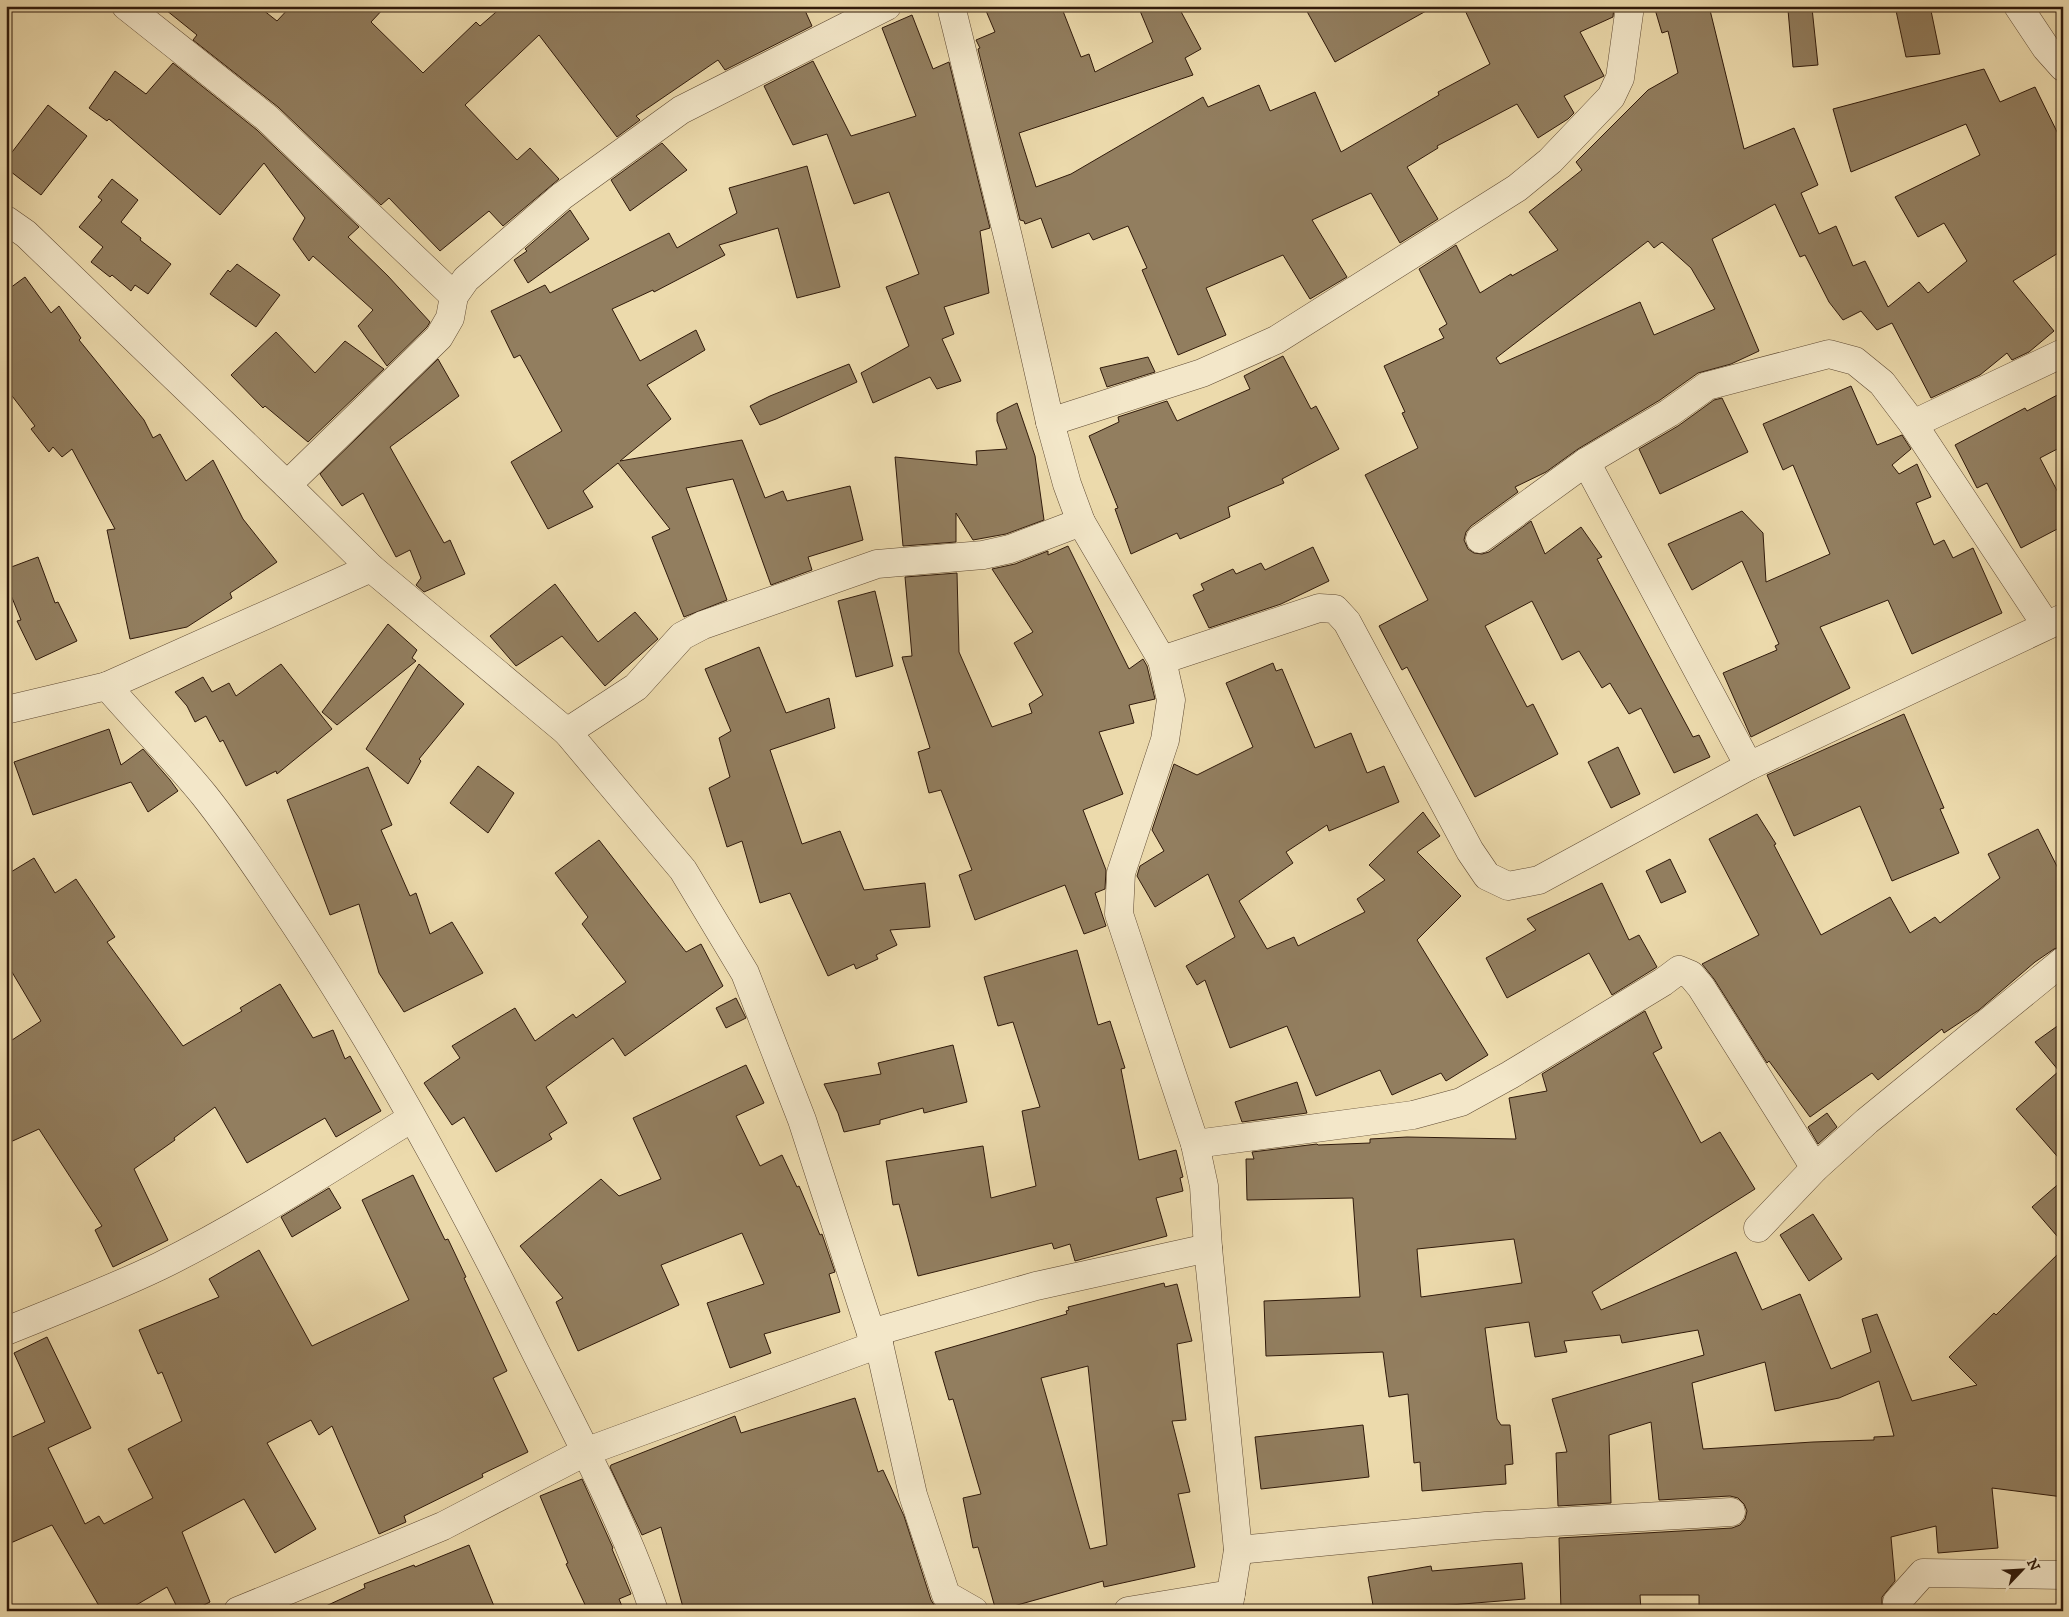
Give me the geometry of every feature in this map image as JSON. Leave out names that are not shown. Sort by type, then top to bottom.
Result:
[{"type":"street","points":[[126,6],[267,118],[454,296]]},
{"type":"street","points":[[288,484],[439,337],[450,318],[454,296],[466,279],[562,196],[681,110],[888,6]]},
{"type":"street","points":[[951,6],[1009,242],[1050,422],[1067,484],[1081,522],[1162,660],[1171,700],[1165,740],[1121,873],[1119,914],[1195,1144],[1204,1186],[1208,1248],[1238,1550],[1229,1602],[1128,1611]]},
{"type":"street","points":[[1050,422],[1202,372],[1276,340],[1517,188],[1550,160],[1611,98],[1620,78],[1630,6]]},
{"type":"street","points":[[2018,6],[2046,48],[2063,67]]},
{"type":"street","points":[[6,220],[26,234],[288,484],[371,568],[567,732],[683,870],[745,973],[802,1120],[875,1338],[913,1496],[946,1595],[974,1611]]},
{"type":"street","points":[[1914,424],[2063,353]]},
{"type":"street","points":[[1162,660],[1319,608],[1335,609],[1347,622],[1470,851],[1487,876],[1508,886],[1539,880],[1750,766],[2054,621],[1914,424],[1882,383],[1855,362],[1829,354],[1707,386],[1669,413],[1586,462],[1480,539]]},
{"type":"street","points":[[1586,462],[1750,766]]},
{"type":"street","points":[[567,732],[636,687],[682,636],[703,625],[877,564],[983,555],[1010,549],[1081,522]]},
{"type":"street","points":[[6,710],[107,686],[371,568]]},
{"type":"street","points":[[107,686],[204,796],[264,878],[335,985],[412,1118],[487,1254],[585,1452],[641,1572],[654,1611]]},
{"type":"street","points":[[1758,1228],[1815,1168],[1867,1120],[2063,961]]},
{"type":"street","points":[[1195,1144],[1414,1115],[1461,1102],[1527,1065],[1663,982],[1679,970],[1691,975],[1701,987],[1815,1168]]},
{"type":"street","points":[[6,1331],[88,1298],[160,1265],[252,1216],[412,1118]]},
{"type":"street","points":[[238,1611],[443,1526],[585,1452],[875,1338],[1036,1286],[1208,1248]]},
{"type":"street","points":[[1238,1550],[1486,1526],[1730,1512]]},
{"type":"street","points":[[1898,1611],[1897,1602],[1923,1573],[2063,1575]]},
{"type":"building","points":[[161,6],[258,6],[277,21],[291,6],[386,6],[371,22],[423,73],[476,22],[480,26],[503,6],[803,6],[812,26],[725,70],[718,60],[636,116],[640,120],[617,137],[539,35],[465,105],[517,160],[530,148],[559,179],[503,226],[489,211],[440,251],[389,198],[381,205],[278,107],[193,40],[197,35]]},
{"type":"building","points":[[984,6],[1061,6],[1081,57],[1089,54],[1095,72],[1153,42],[1138,6],[1178,6],[1201,49],[1185,58],[1193,75],[1019,133],[1036,187],[1071,174],[1203,97],[1208,107],[1259,85],[1270,111],[1315,92],[1341,152],[1439,95],[1438,92],[1490,64],[1463,6],[1614,6],[1613,17],[1580,32],[1604,76],[1564,96],[1574,113],[1568,119],[1538,138],[1517,104],[1437,146],[1438,148],[1407,167],[1438,219],[1400,243],[1371,193],[1312,220],[1347,277],[1310,299],[1283,255],[1206,288],[1226,335],[1178,355],[1142,270],[1147,268],[1128,226],[1093,240],[1089,233],[1052,248],[1041,218],[1025,224],[1024,221],[1020,220],[978,49],[980,48],[976,40],[995,32]]},
{"type":"building","points":[[1304,6],[1435,6],[1335,62]]},
{"type":"building","points":[[1654,6],[1709,6],[1744,149],[1794,128],[1818,185],[1801,193],[1819,234],[1836,226],[1853,266],[1865,261],[1888,307],[1919,282],[1928,293],[1967,261],[1944,223],[1918,237],[1895,197],[1980,155],[1966,124],[1851,172],[1833,109],[1984,69],[2000,102],[2035,87],[2063,144],[2063,250],[2013,281],[2054,331],[2029,352],[2012,360],[2007,353],[1980,375],[1931,398],[1892,323],[1877,330],[1861,311],[1843,320],[1829,302],[1805,255],[1800,257],[1775,204],[1712,239],[1759,351],[1731,364],[1698,373],[1660,400],[1578,449],[1546,472],[1515,487],[1518,492],[1471,526],[1466,532],[1464,540],[1468,549],[1474,553],[1482,554],[1489,552],[1531,521],[1545,554],[1581,527],[1602,557],[1597,559],[1693,737],[1699,735],[1710,757],[1674,773],[1641,708],[1629,714],[1610,683],[1602,688],[1579,651],[1562,660],[1532,601],[1485,626],[1527,707],[1533,704],[1558,754],[1475,797],[1407,667],[1402,670],[1379,626],[1428,600],[1365,475],[1418,448],[1402,413],[1405,412],[1384,366],[1444,338],[1439,329],[1447,324],[1419,269],[1456,245],[1480,293],[1511,274],[1512,276],[1558,250],[1529,212],[1582,170],[1576,162],[1648,90],[1678,73],[1668,31],[1662,33]],"holes":[[[1648,241],[1654,248],[1662,242],[1691,268],[1715,309],[1654,335],[1640,302],[1500,364],[1496,358]]]},
{"type":"building","points":[[1895,6],[1930,6],[1940,54],[1906,57]]},
{"type":"building","points":[[1812,8],[1818,65],[1793,67],[1788,10]]},
{"type":"building","points":[[912,15],[933,69],[949,62],[990,228],[980,231],[989,293],[944,307],[954,334],[942,339],[961,381],[937,389],[930,377],[873,403],[861,373],[909,346],[886,287],[919,274],[889,192],[854,204],[827,134],[793,145],[764,86],[813,61],[851,136],[916,116],[882,28]]},
{"type":"building","points":[[173,63],[257,130],[359,227],[348,237],[388,276],[430,322],[387,366],[358,326],[373,310],[313,256],[309,261],[293,239],[305,218],[264,163],[220,215],[109,119],[107,121],[89,108],[115,71],[146,94]]},
{"type":"building","points":[[48,105],[87,136],[41,195],[6,168],[6,160]]},
{"type":"building","points":[[662,143],[687,170],[630,211],[611,180]]},
{"type":"building","points":[[807,166],[840,287],[797,298],[778,228],[719,245],[725,255],[654,292],[653,290],[612,309],[640,361],[696,330],[705,350],[647,385],[671,419],[620,461],[742,440],[765,498],[783,491],[787,501],[850,486],[863,540],[808,557],[812,570],[771,585],[733,479],[686,488],[727,600],[684,617],[652,537],[670,529],[618,463],[583,491],[593,507],[548,529],[511,462],[562,431],[520,355],[514,358],[491,311],[545,285],[550,293],[669,233],[677,248],[737,213],[729,188]]},
{"type":"building","points":[[112,179],[138,200],[121,222],[141,238],[140,240],[171,264],[148,294],[135,285],[131,291],[112,275],[110,277],[91,262],[103,247],[79,227],[102,200],[98,197]]},
{"type":"building","points":[[570,210],[589,239],[528,283],[514,260],[527,251],[525,249]]},
{"type":"building","points":[[237,264],[280,295],[256,327],[210,294],[228,270],[230,272]]},
{"type":"building","points":[[25,277],[51,313],[59,306],[81,338],[79,340],[144,420],[153,438],[160,434],[186,481],[213,460],[243,519],[277,562],[230,593],[232,598],[187,627],[130,639],[107,530],[115,529],[72,449],[62,457],[53,447],[49,452],[31,429],[35,426],[6,388],[6,291]]},
{"type":"building","points":[[276,332],[315,373],[345,341],[384,369],[308,442],[265,406],[263,408],[231,375]]},
{"type":"building","points":[[1283,356],[1311,409],[1316,406],[1339,449],[1282,479],[1284,483],[1228,507],[1230,517],[1180,539],[1177,533],[1131,554],[1115,509],[1118,508],[1089,436],[1119,422],[1118,417],[1167,401],[1177,421],[1250,389],[1244,376]]},
{"type":"building","points":[[1148,357],[1155,372],[1107,387],[1100,368]]},
{"type":"building","points":[[438,359],[459,396],[390,447],[444,543],[450,540],[465,574],[424,592],[416,585],[421,578],[410,550],[396,557],[363,493],[342,506],[320,474]]},
{"type":"building","points":[[849,364],[857,382],[760,425],[750,406]]},
{"type":"building","points":[[1851,386],[1877,445],[1902,435],[1911,449],[1892,465],[1899,474],[1917,464],[1931,497],[1916,503],[1934,545],[1944,540],[1953,558],[1973,548],[2002,613],[1912,654],[1888,600],[1820,627],[1850,688],[1751,737],[1723,673],[1777,650],[1775,646],[1779,644],[1742,561],[1692,590],[1668,544],[1742,511],[1763,533],[1766,582],[1830,554],[1793,465],[1783,470],[1763,424]]},
{"type":"building","points":[[2063,392],[2063,446],[2040,458],[2063,502],[2063,526],[2021,548],[1987,483],[1977,488],[1955,445],[2025,408],[2027,411]]},
{"type":"building","points":[[1722,398],[1748,452],[1660,494],[1639,449],[1678,426],[1714,400]]},
{"type":"building","points":[[1017,403],[1035,456],[1044,520],[1006,534],[973,540],[956,513],[956,542],[903,546],[895,457],[977,465],[976,451],[1007,449],[997,421],[997,413]]},
{"type":"building","points":[[1068,546],[1129,669],[1143,659],[1147,666],[1155,699],[1129,705],[1134,723],[1099,732],[1123,794],[1083,810],[1106,870],[1105,889],[1095,893],[1106,926],[1084,934],[1065,885],[975,920],[959,875],[972,870],[941,790],[929,793],[918,752],[930,748],[902,657],[912,656],[905,577],[957,573],[959,652],[992,727],[1032,713],[1029,704],[1043,695],[1014,643],[1033,632],[992,569],[1015,564],[1048,551],[1048,555]]},
{"type":"building","points":[[1313,547],[1329,581],[1281,604],[1209,628],[1193,595],[1204,590],[1201,584],[1233,569],[1236,574],[1261,563],[1265,570]]},
{"type":"building","points":[[38,557],[55,603],[58,602],[77,641],[36,660],[17,621],[21,620],[6,583],[6,569]]},
{"type":"building","points":[[555,584],[598,642],[635,612],[658,639],[605,686],[562,636],[516,666],[490,636]]},
{"type":"building","points":[[875,591],[893,666],[856,677],[838,601]]},
{"type":"building","points":[[388,624],[417,650],[412,658],[416,661],[337,725],[322,712]]},
{"type":"building","points":[[759,647],[786,713],[829,698],[835,728],[770,750],[802,844],[840,831],[864,890],[925,883],[930,927],[890,930],[897,945],[876,955],[878,959],[856,969],[854,964],[828,976],[790,893],[760,903],[742,841],[727,847],[709,788],[730,777],[719,738],[731,731],[705,669]]},
{"type":"building","points":[[1273,663],[1276,671],[1282,669],[1315,748],[1351,733],[1367,773],[1384,766],[1399,802],[1329,831],[1327,825],[1286,852],[1293,863],[1239,901],[1267,949],[1294,937],[1298,946],[1365,912],[1357,899],[1385,880],[1369,865],[1423,812],[1440,836],[1417,852],[1461,896],[1417,940],[1488,1055],[1446,1081],[1441,1073],[1392,1095],[1380,1070],[1316,1096],[1287,1026],[1230,1048],[1205,980],[1197,985],[1186,966],[1235,937],[1208,874],[1155,907],[1137,876],[1140,866],[1164,851],[1152,830],[1174,764],[1197,775],[1253,747],[1226,683]]},
{"type":"building","points":[[281,664],[332,729],[277,774],[276,771],[246,786],[223,740],[220,742],[206,716],[195,722],[187,706],[175,692],[203,677],[212,692],[229,683],[236,696]]},
{"type":"building","points":[[419,664],[464,704],[419,759],[421,761],[408,784],[366,749]]},
{"type":"building","points":[[1904,714],[1944,808],[1940,809],[1959,853],[1892,881],[1860,806],[1794,836],[1767,775]]},
{"type":"building","points":[[109,729],[121,765],[143,749],[178,791],[148,812],[131,782],[33,815],[14,762]]},
{"type":"building","points":[[1618,747],[1640,794],[1611,808],[1588,762]]},
{"type":"building","points":[[478,766],[514,793],[488,833],[450,803]]},
{"type":"building","points":[[368,767],[392,825],[381,830],[410,896],[416,893],[430,934],[452,922],[483,973],[404,1012],[379,973],[359,904],[330,915],[287,800]]},
{"type":"building","points":[[1757,814],[1776,844],[1774,845],[1821,935],[1890,897],[1910,933],[1935,917],[1940,923],[2000,878],[1988,854],[2038,829],[2063,878],[2063,946],[2054,949],[2035,962],[1979,1010],[1944,1033],[1942,1029],[1878,1080],[1872,1073],[1810,1117],[1769,1061],[1767,1063],[1714,979],[1702,964],[1759,935],[1709,839]]},
{"type":"building","points":[[599,840],[686,952],[701,944],[723,986],[625,1056],[613,1038],[546,1087],[567,1123],[549,1134],[552,1139],[496,1172],[464,1117],[452,1125],[424,1083],[460,1058],[452,1046],[515,1008],[535,1041],[573,1014],[576,1018],[626,982],[582,924],[588,917],[555,873]]},
{"type":"building","points":[[34,858],[55,893],[76,879],[115,937],[107,942],[183,1046],[242,1011],[240,1008],[280,984],[313,1038],[333,1030],[345,1059],[350,1056],[381,1111],[336,1137],[325,1118],[247,1163],[215,1107],[174,1138],[175,1140],[134,1169],[168,1240],[113,1267],[95,1230],[102,1226],[39,1129],[6,1144],[6,1044],[41,1021],[6,962],[6,875]]},
{"type":"building","points":[[1670,859],[1686,892],[1661,903],[1646,871]]},
{"type":"building","points":[[1602,883],[1629,940],[1639,935],[1657,967],[1612,995],[1589,953],[1507,998],[1486,958],[1536,930],[1527,919]]},
{"type":"building","points":[[1077,950],[1098,1025],[1110,1021],[1125,1068],[1121,1069],[1139,1160],[1176,1150],[1183,1177],[1180,1178],[1183,1191],[1156,1198],[1167,1236],[1075,1261],[1070,1244],[1054,1249],[1052,1243],[918,1276],[899,1204],[893,1205],[886,1161],[983,1146],[991,1198],[1036,1186],[1022,1111],[1040,1107],[1013,1022],[998,1026],[984,977]]},
{"type":"building","points":[[736,998],[746,1018],[726,1028],[716,1008]]},
{"type":"building","points":[[1645,1011],[1662,1048],[1653,1053],[1701,1143],[1720,1132],[1755,1189],[1592,1292],[1601,1310],[1736,1252],[1762,1310],[1800,1294],[1831,1369],[1871,1352],[1862,1319],[1877,1314],[1912,1401],[1977,1385],[1949,1357],[1994,1313],[1996,1315],[2063,1249],[2063,1497],[1992,1488],[1998,1548],[1938,1553],[1936,1526],[1891,1537],[1895,1581],[1882,1597],[1882,1611],[1699,1611],[1699,1595],[1640,1595],[1641,1611],[1561,1611],[1559,1538],[1732,1528],[1740,1525],[1745,1519],[1747,1511],[1744,1504],[1738,1498],[1730,1496],[1659,1500],[1651,1422],[1609,1435],[1611,1503],[1558,1506],[1556,1453],[1567,1452],[1552,1399],[1704,1355],[1698,1330],[1622,1343],[1620,1335],[1564,1341],[1567,1352],[1535,1357],[1529,1322],[1485,1328],[1497,1419],[1501,1425],[1510,1425],[1513,1464],[1505,1465],[1506,1484],[1422,1491],[1420,1462],[1414,1463],[1408,1394],[1389,1397],[1383,1352],[1266,1356],[1264,1301],[1360,1297],[1353,1198],[1247,1200],[1246,1159],[1254,1159],[1252,1152],[1317,1144],[1370,1143],[1370,1139],[1407,1137],[1516,1139],[1509,1098],[1547,1091],[1542,1074]],"holes":[[[1514,1239],[1522,1283],[1421,1297],[1417,1249]],[[1765,1362],[1775,1411],[1839,1398],[1879,1381],[1894,1436],[1874,1437],[1874,1440],[1703,1449],[1692,1383]]]},
{"type":"building","points":[[2063,1022],[2063,1163],[2016,1109],[2059,1071],[2035,1042]]},
{"type":"building","points":[[953,1045],[967,1102],[924,1113],[923,1108],[880,1120],[880,1124],[844,1132],[838,1113],[824,1084],[881,1074],[878,1063]]},
{"type":"building","points":[[746,1065],[764,1103],[736,1116],[760,1166],[782,1155],[797,1187],[799,1186],[820,1235],[822,1234],[835,1272],[829,1274],[840,1312],[764,1334],[771,1353],[730,1368],[707,1303],[764,1284],[742,1233],[661,1265],[679,1305],[578,1351],[556,1302],[563,1298],[520,1246],[601,1179],[619,1196],[661,1179],[633,1118]]},
{"type":"building","points":[[1297,1082],[1307,1113],[1242,1122],[1235,1102]]},
{"type":"building","points":[[1827,1113],[1837,1127],[1818,1144],[1808,1127]]},
{"type":"building","points":[[413,1175],[445,1240],[448,1239],[507,1371],[493,1378],[528,1452],[482,1474],[483,1477],[404,1516],[406,1522],[379,1534],[332,1426],[319,1435],[311,1420],[267,1443],[316,1529],[275,1553],[244,1499],[182,1532],[210,1602],[192,1611],[179,1611],[167,1587],[126,1611],[102,1611],[52,1525],[6,1545],[6,1440],[45,1422],[14,1353],[47,1337],[91,1428],[48,1448],[85,1524],[99,1516],[104,1524],[153,1498],[128,1449],[182,1421],[162,1372],[158,1374],[139,1330],[219,1297],[209,1279],[259,1250],[312,1346],[409,1300],[362,1200]]},
{"type":"building","points":[[2063,1180],[2063,1243],[2032,1207]]},
{"type":"building","points":[[329,1188],[341,1208],[292,1237],[281,1217]]},
{"type":"building","points":[[1813,1214],[1842,1259],[1809,1281],[1780,1235]]},
{"type":"building","points":[[1164,1283],[1165,1287],[1177,1284],[1192,1341],[1177,1344],[1186,1420],[1172,1421],[1190,1492],[1178,1494],[1195,1567],[1104,1587],[1103,1581],[996,1611],[978,1547],[973,1548],[963,1498],[981,1494],[953,1399],[949,1400],[935,1352],[1067,1314],[1068,1307]],"holes":[[[1088,1366],[1107,1545],[1090,1549],[1041,1378]]]},
{"type":"building","points":[[855,1398],[878,1472],[883,1470],[904,1516],[931,1600],[938,1611],[684,1611],[661,1527],[642,1535],[610,1467],[611,1465],[735,1416],[741,1433]]},
{"type":"building","points":[[1363,1425],[1369,1477],[1261,1489],[1255,1437]]},
{"type":"building","points":[[582,1479],[631,1594],[619,1599],[624,1611],[588,1611],[566,1564],[568,1563],[540,1496]]},
{"type":"building","points":[[469,1545],[496,1611],[315,1611],[365,1588],[364,1584],[414,1565],[415,1567]]},
{"type":"building","points":[[1522,1563],[1525,1599],[1438,1606],[1439,1611],[1374,1611],[1368,1577],[1431,1566],[1432,1571]]}]
